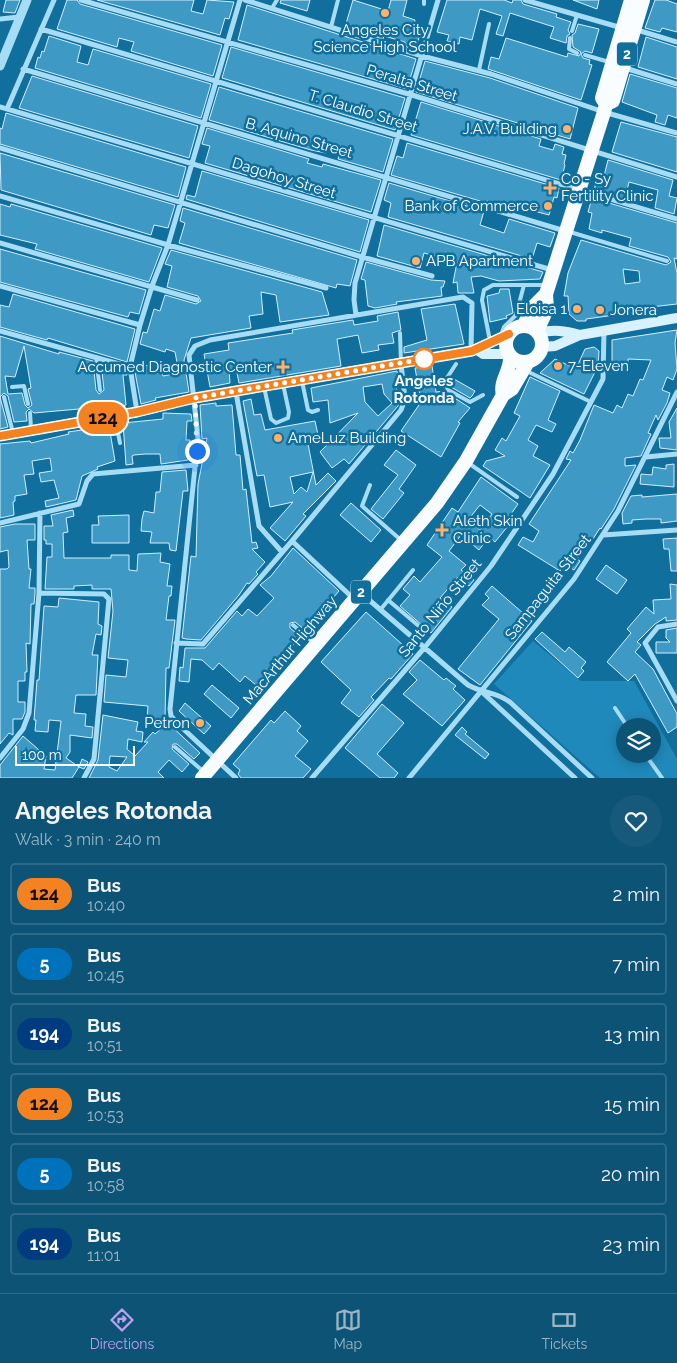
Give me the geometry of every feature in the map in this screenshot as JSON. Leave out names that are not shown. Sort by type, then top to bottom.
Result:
[{"type":"highway","name":"2","points":[[629,29],[632,0]]},
{"type":"highway","name":"2","points":[[510,358],[505,336],[522,326],[548,289],[568,232],[605,108],[613,101],[618,65],[629,29],[643,0]]},
{"type":"highway","name":"2","points":[[538,332],[547,309],[548,289]]},
{"type":"highway","points":[[522,326],[538,332],[542,347]]},
{"type":"highway","name":"2","points":[[527,366],[538,357],[542,347]]},
{"type":"highway","points":[[510,358],[527,366]]},
{"type":"highway","name":"MacArthur Highway","points":[[503,395],[500,387],[510,358]]},
{"type":"highway","name":"MacArthur Highway","points":[[204,776],[437,503],[466,461],[503,395],[512,389],[527,366]]},
{"type":"main road","points":[[542,347],[555,346],[580,335],[677,318]]},
{"type":"main road","points":[[538,332],[564,330],[580,335]]},
{"type":"main road","points":[[0,436],[137,412],[195,398],[474,350],[490,341],[505,336]]},
{"type":"main road","points":[[474,350],[483,354],[510,358]]},
{"type":"street","points":[[0,66],[2,56],[27,0]]},
{"type":"street","points":[[7,109],[54,0]]},
{"type":"street","name":"Peralta Street","points":[[81,0],[412,95],[677,177]]},
{"type":"street","points":[[137,412],[130,367],[140,326],[193,164],[240,0]]},
{"type":"street","points":[[245,0],[422,56],[479,70],[581,103],[605,108],[677,133]]},
{"type":"street","points":[[356,315],[354,292],[362,257],[412,95],[438,0]]},
{"type":"street","points":[[525,0],[677,42]]},
{"type":"street","points":[[0,19],[19,17]]},
{"type":"street","name":"T. Claudio Street","points":[[41,29],[677,219]]},
{"type":"street","points":[[618,65],[677,84]]},
{"type":"street","name":"B. Aquino Street","points":[[23,69],[568,232]]},
{"type":"street","name":"Dagohoy Street","points":[[0,107],[555,271]]},
{"type":"street","points":[[0,148],[362,257],[432,276]]},
{"type":"street","points":[[0,196],[168,245],[326,288]]},
{"type":"street","points":[[0,243],[197,300]]},
{"type":"street","points":[[0,286],[140,326]]},
{"type":"street","points":[[236,778],[171,716],[170,709],[198,438],[189,355],[195,346],[210,340],[463,296],[472,303],[474,350]]},
{"type":"street","name":"Santo Niño Street","points":[[312,778],[425,647],[491,566],[548,482],[604,375],[604,330]]},
{"type":"street","points":[[0,331],[130,367]]},
{"type":"street","points":[[176,643],[203,644],[401,410],[405,399],[401,364]]},
{"type":"street","points":[[236,392],[259,526],[282,552]]},
{"type":"street","name":"Sampaguita Street","points":[[409,778],[574,579],[603,535],[646,457],[677,392]]},
{"type":"street","points":[[646,457],[677,454]]},
{"type":"street","points":[[0,523],[81,503],[87,481],[93,474],[196,465]]},
{"type":"street","points":[[0,758],[23,729],[29,713],[39,593],[40,513]]},
{"type":"street","points":[[603,535],[677,530]]},
{"type":"street","points":[[292,541],[358,596],[381,609],[468,685],[482,692],[503,697],[592,778]]},
{"type":"street","points":[[39,593],[104,594],[109,597],[94,759],[84,778]]},
{"type":"street","points":[[677,624],[658,627],[645,643],[677,701]]},
{"type":"street","points":[[482,692],[576,778]]},
{"type":"street","points":[[543,746],[549,739]]},
{"type":"lane","points":[[272,8],[276,0]]},
{"type":"lane","points":[[330,27],[338,0]]},
{"type":"lane","points":[[572,32],[577,15]]},
{"type":"lane","points":[[479,70],[489,24]]},
{"type":"lane","points":[[570,38],[569,49],[577,53]]},
{"type":"lane","points":[[584,55],[618,65]]},
{"type":"lane","points":[[568,232],[667,261]]},
{"type":"lane","points":[[490,341],[482,300],[484,290],[493,285],[524,285],[548,289]]},
{"type":"lane","points":[[505,336],[504,327],[516,315],[524,285]]},
{"type":"lane","points":[[400,333],[401,364]]},
{"type":"lane","points":[[96,358],[100,390]]},
{"type":"lane","points":[[456,364],[445,381],[448,390],[470,402],[483,395]]},
{"type":"lane","points":[[527,366],[591,402]]},
{"type":"lane","points":[[302,381],[308,410],[312,412],[318,410]]},
{"type":"lane","points":[[264,387],[271,419],[276,423],[282,422],[289,415],[283,384]]},
{"type":"lane","points":[[12,387],[24,386],[28,404]]},
{"type":"lane","points":[[4,396],[12,434]]},
{"type":"lane","points":[[30,413],[32,430]]},
{"type":"lane","points":[[115,416],[120,443]]},
{"type":"lane","points":[[466,461],[517,497]]},
{"type":"lane","points":[[370,485],[362,506],[404,543]]},
{"type":"lane","points":[[381,609],[414,570]]},
{"type":"lane","points":[[388,600],[420,627]]},
{"type":"lane","points":[[293,625],[316,646]]},
{"type":"lane","points":[[614,708],[621,718]]},
{"type":"lane","points":[[175,747],[204,776]]},
{"type":"lane","points":[[651,763],[662,778]]},
{"type":"shaded area","points":[[533,641],[581,681],[634,681],[654,718],[616,718],[616,763],[661,763],[661,730],[677,759],[677,778],[600,778],[494,684]]},
{"type":"building","points":[[6,0],[20,0],[15,13],[3,12]]},
{"type":"building","points":[[67,0],[77,0],[80,4],[222,45],[213,76],[131,51],[134,42],[119,38],[117,47],[57,29]]},
{"type":"building","points":[[97,0],[194,0],[191,11],[203,14],[207,0],[234,2],[229,19],[225,18],[220,35]]},
{"type":"building","points":[[281,0],[310,0],[307,11],[280,3]]},
{"type":"building","name":"Angeles City Science High School","points":[[353,0],[388,11],[391,0],[407,0],[403,16],[415,20],[414,25],[422,28],[417,44],[415,43],[413,49],[404,46],[405,42],[384,36],[383,39],[345,27]]},
{"type":"building","points":[[447,0],[504,0],[512,3],[513,0],[521,0],[523,4],[557,14],[556,17],[571,22],[568,30],[570,34],[567,36],[566,43],[550,38],[554,27],[510,13],[503,36],[496,34],[502,16],[480,9],[472,40],[460,37],[459,44],[447,41],[449,35],[437,32]]},
{"type":"building","points":[[573,0],[599,0],[597,9]]},
{"type":"building","points":[[655,0],[666,0],[677,4],[677,32],[662,28],[660,32],[645,28]]},
{"type":"building","points":[[247,5],[416,59],[407,89],[238,40]]},
{"type":"building","points":[[578,24],[599,29],[592,53],[585,51],[581,54],[583,58],[590,60],[589,64],[592,65],[581,100],[488,69],[491,57],[499,59],[506,38],[567,57],[568,53],[579,56],[581,52],[573,47],[572,35],[575,33]]},
{"type":"building","points":[[49,36],[81,46],[77,62],[88,65],[93,49],[211,84],[201,118],[35,68],[38,57],[40,58],[42,51],[44,52]]},
{"type":"building","points":[[646,37],[677,47],[677,79],[638,67]]},
{"type":"building","points":[[231,47],[405,98],[395,130],[222,78]]},
{"type":"building","points":[[425,61],[490,78],[578,108],[570,139],[416,92]]},
{"type":"building","points":[[630,74],[677,88],[677,118],[668,115],[665,125],[655,122],[657,115],[622,102]]},
{"type":"building","points":[[32,76],[198,126],[189,158],[19,108]]},
{"type":"building","points":[[219,87],[393,139],[383,172],[338,159],[340,152],[328,148],[326,153],[311,150],[209,120]]},
{"type":"building","points":[[421,102],[541,139],[539,146],[553,150],[555,144],[564,147],[562,154],[566,155],[561,180],[411,135]]},
{"type":"building","points":[[6,113],[186,167],[178,197],[0,144],[0,128],[2,129]]},
{"type":"building","points":[[621,122],[677,137],[677,172],[612,152]]},
{"type":"building","points":[[207,128],[309,159],[307,163],[322,167],[323,164],[381,180],[371,212],[205,163],[210,146],[202,144]]},
{"type":"building","points":[[407,143],[559,188],[557,198],[554,197],[549,215],[511,205],[510,208],[487,201],[487,203],[391,175],[397,156],[403,158]]},
{"type":"building","points":[[0,153],[175,205],[168,228],[154,225],[151,235],[1,190]]},
{"type":"building","points":[[608,160],[673,180],[669,196],[677,198],[674,214],[655,208],[658,190],[629,182],[625,199],[594,190],[598,174],[604,176]]},
{"type":"building","points":[[202,171],[369,220],[360,252],[186,199],[187,195],[195,197]]},
{"type":"building","points":[[389,183],[484,211],[480,225],[504,233],[509,219],[555,233],[550,247],[537,243],[532,259],[388,217],[391,203],[384,200]]},
{"type":"building","points":[[592,198],[677,223],[677,259],[674,258],[677,273],[677,304],[615,311],[615,315],[586,319],[586,321],[577,321],[569,314],[568,296],[564,296],[568,273],[581,240],[666,265],[671,262],[668,257],[629,246],[631,238],[602,230],[602,233],[589,229],[592,213],[588,212]],"holes":[[[623,269],[639,271],[640,282],[625,284]]]},
{"type":"building","points":[[0,204],[10,207],[11,204],[162,248],[149,282],[35,249],[37,244],[0,235]]},
{"type":"building","points":[[183,208],[357,260],[350,286],[337,284],[336,288],[179,243],[185,223],[180,221]]},
{"type":"building","points":[[384,225],[543,272],[540,279],[499,281],[481,276],[471,277],[474,293],[458,293],[457,282],[453,283],[457,262],[424,253],[420,268],[377,256]]},
{"type":"building","points":[[0,249],[146,290],[139,314],[130,312],[128,317],[0,282]]},
{"type":"building","points":[[171,250],[322,292],[329,315],[280,322],[276,295],[261,292],[263,314],[249,316],[251,328],[191,338],[184,360],[189,392],[155,398],[156,400],[141,404],[134,367],[151,365],[152,373],[162,373],[163,376],[179,373],[175,352],[166,349],[165,352],[140,344],[143,332],[147,333],[154,309],[160,311],[165,295],[196,304],[201,301],[198,296],[167,287],[172,266],[165,264]]},
{"type":"building","points":[[366,262],[431,280],[445,281],[443,287],[441,287],[442,296],[396,302],[397,304],[375,308],[368,306],[365,280],[361,279]]},
{"type":"building","points":[[500,289],[509,289],[513,313],[506,316],[507,318],[490,322],[487,296],[499,293]]},
{"type":"building","points":[[13,294],[135,329],[127,362],[48,338],[47,340],[0,327],[0,305],[9,307]]},
{"type":"building","points":[[455,304],[464,344],[404,353],[404,347],[427,340],[421,309]]},
{"type":"building","points":[[398,312],[401,330],[392,333],[394,343],[378,345],[379,350],[362,353],[358,335],[337,339],[341,366],[239,383],[236,368],[229,369],[230,383],[210,387],[204,354],[229,350],[228,343],[293,333],[292,330],[353,320],[354,325],[378,321],[377,316]]},
{"type":"building","points":[[677,330],[675,343],[677,369],[673,380],[667,377],[662,390],[670,393],[667,403],[658,420],[656,415],[648,433],[651,434],[641,456],[625,458],[625,466],[636,465],[614,509],[591,542],[589,540],[577,559],[580,561],[574,570],[564,564],[560,571],[518,545],[523,537],[533,542],[539,531],[529,524],[571,460],[566,459],[570,451],[573,453],[580,440],[594,405],[613,413],[617,405],[622,408],[628,394],[633,396],[640,379],[643,380],[651,360],[628,359],[628,368],[612,367],[612,340]]},
{"type":"building","points":[[0,336],[59,354],[59,352],[93,361],[96,390],[99,394],[104,390],[101,363],[126,370],[127,375],[123,375],[126,405],[92,413],[90,408],[34,413],[29,409],[26,412],[27,421],[14,422],[8,396],[4,393],[0,397]],"holes":[[[24,346],[31,388],[28,389],[32,405],[28,408],[25,405],[22,393],[8,394],[5,376],[15,377]]]},
{"type":"building","points":[[594,347],[599,351],[598,366],[584,394],[540,373],[555,359],[576,369],[585,349]]},
{"type":"building","points":[[432,366],[436,392],[444,391],[470,408],[458,422],[460,423],[441,457],[401,431],[421,402],[415,368]]},
{"type":"building","points":[[397,371],[399,383],[394,384],[400,395],[398,406],[349,464],[344,459],[332,468],[320,452],[358,413],[330,423],[328,400],[313,402],[311,388]],"holes":[[[382,384],[384,394],[392,403],[378,416],[365,402],[363,387]]]},
{"type":"building","points":[[530,377],[560,391],[548,420],[556,424],[552,432],[536,425],[528,440],[538,446],[533,456],[550,465],[530,498],[483,466],[486,461],[505,456],[495,450],[502,438],[506,441],[520,416],[514,413]]},
{"type":"building","points":[[454,379],[475,391],[470,398],[451,387]]},
{"type":"building","points":[[0,397],[8,427],[0,429]]},
{"type":"building","points":[[251,399],[254,415],[261,414],[265,430],[315,421],[318,435],[308,437],[306,434],[316,485],[328,473],[336,481],[303,514],[306,516],[285,541],[270,528],[293,502],[270,507],[264,475],[257,476],[243,401]],"holes":[[[313,472],[307,492],[301,487],[294,494],[290,477]]]},
{"type":"building","points":[[216,403],[216,406],[232,405],[236,455],[240,455],[243,490],[246,489],[252,543],[256,542],[258,548],[252,549],[265,562],[256,572],[258,574],[249,584],[247,583],[201,640],[186,639],[182,638],[191,556],[196,557],[198,484],[207,438],[202,439],[200,405]]},
{"type":"building","points":[[677,408],[677,450],[660,448],[659,438],[671,438],[669,422]]},
{"type":"building","points":[[163,413],[191,414],[192,421],[187,421],[186,440],[190,440],[188,460],[161,464],[160,454],[145,454],[132,456],[133,464],[126,465],[123,423],[163,419]]},
{"type":"building","points":[[109,426],[115,461],[97,467],[98,469],[82,476],[76,500],[46,507],[45,501],[59,498],[54,480],[41,482],[39,473],[52,471],[50,458],[32,461],[34,474],[24,475],[27,494],[15,496],[15,501],[13,502],[14,515],[0,518],[0,444],[30,441],[31,443],[69,434],[68,432]]},
{"type":"building","points":[[396,450],[416,465],[399,489],[404,493],[383,519],[371,509],[398,475],[384,465]]},
{"type":"building","points":[[674,464],[674,487],[640,484],[641,474],[652,475],[653,467],[666,469],[666,465]]},
{"type":"building","points":[[186,470],[188,491],[183,491],[176,551],[170,550],[169,543],[150,543],[152,532],[141,531],[142,519],[144,511],[154,513],[156,492],[160,492],[162,472]]},
{"type":"building","points":[[481,477],[518,504],[509,517],[515,522],[511,528],[508,526],[495,542],[489,537],[479,550],[461,535],[449,551],[466,565],[461,570],[474,580],[469,586],[458,577],[440,598],[452,607],[431,633],[400,606],[410,595],[403,589],[414,576],[420,582],[442,557],[427,545],[452,508],[458,512]],"holes":[[[480,505],[492,514],[480,530],[468,520]]]},
{"type":"building","points":[[677,494],[677,521],[661,523],[661,519],[646,519],[632,520],[632,523],[623,524],[622,513],[631,496]]},
{"type":"building","points":[[351,503],[381,530],[371,542],[340,515]]},
{"type":"building","points":[[73,510],[74,516],[66,518],[68,532],[63,533],[64,558],[111,558],[111,555],[129,555],[129,570],[137,571],[138,554],[161,553],[160,562],[170,564],[167,586],[172,586],[166,620],[175,620],[169,668],[166,668],[165,720],[147,719],[148,706],[104,702],[106,675],[126,677],[128,660],[108,658],[113,611],[111,589],[92,589],[92,585],[74,586],[74,589],[45,589],[47,557],[52,557],[52,544],[46,544],[46,540],[44,540],[44,526],[53,526],[51,515]]},
{"type":"building","points":[[129,515],[129,543],[92,543],[92,525],[99,525],[98,516]]},
{"type":"building","points":[[15,524],[35,524],[35,540],[27,540],[29,569],[31,569],[29,588],[35,588],[35,593],[34,604],[31,604],[30,644],[26,643],[27,672],[25,672],[25,681],[18,681],[18,702],[25,702],[25,712],[22,719],[13,719],[13,735],[9,733],[0,744],[0,569],[7,569],[9,567],[8,550],[0,552],[0,527]]},
{"type":"building","points":[[677,538],[677,571],[671,571],[669,549],[664,549],[663,539]]},
{"type":"building","points":[[293,548],[339,591],[305,630],[295,622],[290,623],[290,628],[301,637],[256,685],[245,676],[240,682],[219,663],[213,670],[202,660],[191,659],[189,682],[179,681],[180,667],[183,668],[185,648],[205,648],[237,611],[242,616],[248,609],[257,616],[274,598],[260,585],[271,576]]},
{"type":"building","points":[[606,565],[627,580],[617,594],[596,579]]},
{"type":"building","points":[[670,584],[677,585],[677,620],[666,621],[666,617],[655,624],[637,642],[641,645],[635,652],[653,669],[677,714],[677,727],[668,733],[635,674],[628,681],[607,662],[631,633],[627,629],[646,607],[654,614],[653,600],[671,599]]},
{"type":"building","points":[[492,586],[532,621],[480,685],[458,669],[499,619],[482,605],[489,598],[485,594]]},
{"type":"building","points":[[59,598],[99,602],[98,624],[102,626],[101,635],[96,634],[92,655],[98,655],[96,695],[76,695],[74,713],[86,714],[85,726],[93,727],[92,738],[70,735],[70,752],[66,758],[79,767],[72,778],[0,778],[0,765],[23,736],[46,756],[44,769],[55,770],[61,721],[49,720],[48,732],[35,731],[36,720],[34,720],[44,606],[58,607]]},
{"type":"building","points":[[366,612],[413,654],[391,679],[389,678],[371,697],[374,700],[359,717],[341,703],[351,690],[321,662]]},
{"type":"building","points":[[677,628],[677,653],[656,653],[656,642],[670,642],[666,638],[666,630]]},
{"type":"building","points":[[542,632],[565,652],[569,647],[586,662],[581,668],[584,671],[578,678],[535,639]]},
{"type":"building","points":[[420,660],[444,680],[446,678],[456,686],[453,689],[465,700],[442,726],[403,694],[417,680],[409,672]]},
{"type":"building","name":"Petron","points":[[212,685],[239,708],[231,718],[204,694]]},
{"type":"building","name":"Petron","points":[[185,703],[211,726],[204,734],[179,711]]},
{"type":"building","points":[[382,704],[404,723],[377,754],[398,773],[394,778],[380,778],[345,748]]},
{"type":"building","points":[[285,711],[301,726],[297,731],[308,741],[295,756],[311,769],[303,778],[241,778],[238,774],[240,770],[233,764],[271,720],[274,723]]},
{"type":"building","points":[[103,715],[138,722],[136,731],[143,732],[142,742],[128,739],[127,749],[135,756],[148,742],[144,742],[153,732],[155,734],[168,723],[200,753],[194,759],[177,744],[173,744],[172,749],[189,764],[182,772],[169,760],[158,772],[164,778],[89,778],[98,760]],"holes":[[[110,756],[127,757],[117,771],[109,767]]]},
{"type":"building","points":[[462,727],[467,732],[465,734],[489,754],[485,759],[455,735]]},
{"type":"building","points":[[82,759],[88,762],[84,769],[79,767]]},
{"type":"bus line","name":"124","points":[[0,436],[137,412],[195,398],[472,351],[490,341],[509,334]]},
{"type":"place","name":"Angeles City Science High School","points":[[385,13]]},
{"type":"place","name":"J.A.V. Building","points":[[567,129]]},
{"type":"place","name":"Co - Sy Fertility Clinic","points":[[550,188]]},
{"type":"place","name":"Bank of Commerce","points":[[548,206]]},
{"type":"place","name":"APB Apartment","points":[[416,261]]},
{"type":"place","name":"Eloisa 1","points":[[577,309]]},
{"type":"place","name":"Jonera","points":[[600,310]]},
{"type":"place","name":"Angeles Rotonda","points":[[424,359]]},
{"type":"place","name":"7-Eleven","points":[[558,366]]},
{"type":"place","name":"Accumed Diagnostic Center","points":[[283,367]]},
{"type":"place","name":"AmeLuz Building","points":[[278,438]]},
{"type":"place","name":"Aleth Skin Clinic","points":[[442,530]]},
{"type":"place","name":"Petron","points":[[200,723]]},
{"type":"route","points":[[197,451],[195,398],[424,359]]}]
